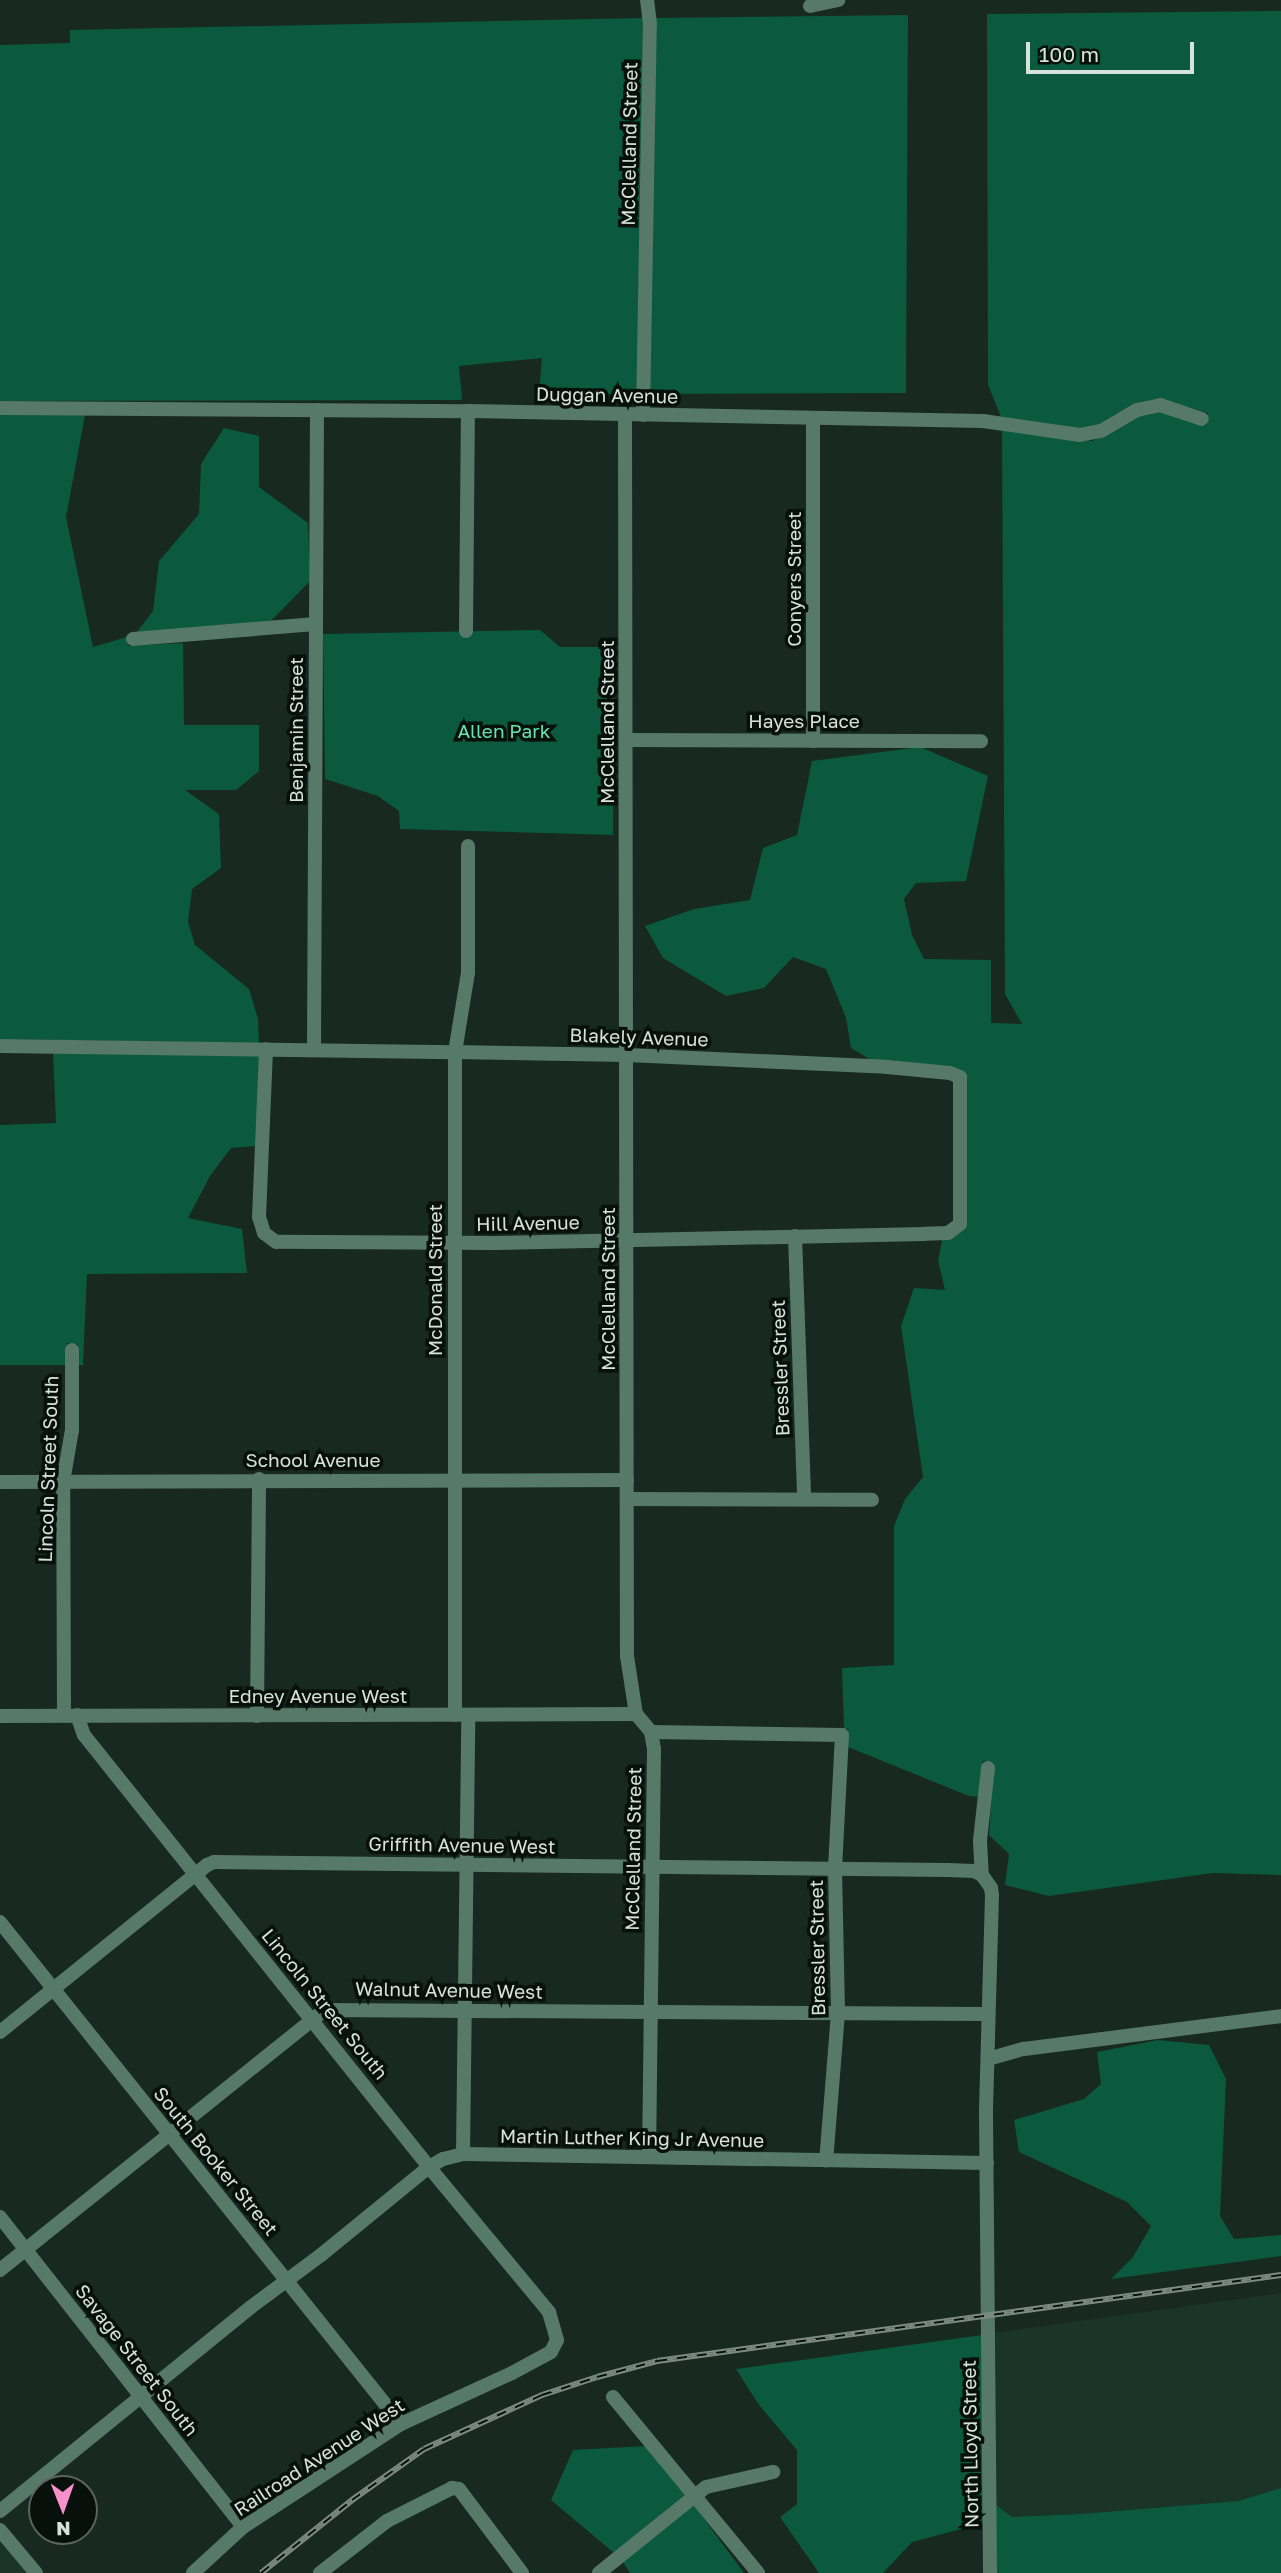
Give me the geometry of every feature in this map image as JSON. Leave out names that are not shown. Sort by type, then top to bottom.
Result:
[{"type":"street","name":"McClelland Street","points":[[643,415],[650,24],[647,0]]},
{"type":"street","points":[[810,6],[838,0]]},
{"type":"street","name":"Duggan Avenue","points":[[0,408],[468,411],[984,421],[1080,435],[1101,431],[1150,406],[1165,405],[1202,419]]},
{"type":"street","name":"Benjamin Street","points":[[314,1050],[317,410]]},
{"type":"street","points":[[466,631],[468,411]]},
{"type":"street","name":"McClelland Street","points":[[625,414],[627,1657],[636,1714]]},
{"type":"street","name":"Conyers Street","points":[[813,418],[813,741]]},
{"type":"street","points":[[133,639],[315,624]]},
{"type":"street","name":"Hayes Place","points":[[626,740],[981,740]]},
{"type":"street","name":"McDonald Street","points":[[463,2154],[467,1864],[453,1479],[455,1052],[462,1023],[468,973],[468,846]]},
{"type":"street","name":"Blakely Avenue","points":[[0,1046],[627,1055],[887,1067],[950,1073],[960,1077],[961,1219],[956,1228],[948,1233],[795,1236]]},
{"type":"street","name":"Hill Avenue","points":[[266,1049],[258,1217],[264,1233],[281,1243],[628,1241],[795,1236]]},
{"type":"street","name":"Bressler Street","points":[[795,1236],[804,1499]]},
{"type":"street","name":"Lincoln Street South","points":[[72,1350],[72,1430],[63,1482],[70,1715],[429,2167],[549,2312]]},
{"type":"street","points":[[257,1716],[259,1479]]},
{"type":"street","name":"School Avenue","points":[[0,1482],[259,1479],[627,1480]]},
{"type":"street","points":[[627,1499],[872,1500]]},
{"type":"street","points":[[636,1714],[651,1732]]},
{"type":"street","name":"Edney Avenue West","points":[[0,1716],[636,1714]]},
{"type":"street","name":"McClelland Street","points":[[649,2157],[654,1759],[651,1732]]},
{"type":"street","name":"Bressler Street","points":[[651,1732],[842,1735],[835,1869],[838,2013],[826,2161]]},
{"type":"street","points":[[987,2163],[992,1895],[991,1888],[982,1875],[980,1841],[988,1768]]},
{"type":"street","name":"Griffith Avenue West","points":[[0,2032],[214,1862],[974,1871],[982,1875]]},
{"type":"street","name":"South Booker Street","points":[[0,1922],[401,2424]]},
{"type":"street","name":"Walnut Avenue West","points":[[0,2270],[324,2010],[989,2014]]},
{"type":"street","points":[[988,2059],[1024,2049],[1281,2016]]},
{"type":"street","name":"Martin Luther King Jr Avenue","points":[[0,2511],[429,2167],[463,2154],[987,2163]]},
{"type":"street","name":"North Lloyd Street","points":[[987,2163],[990,2573]]},
{"type":"street","name":"Savage Street South","points":[[0,2217],[243,2527]]},
{"type":"street","name":"Railroad Avenue West","points":[[193,2573],[243,2527],[401,2424],[551,2352],[557,2340],[549,2312]]},
{"type":"street","points":[[613,2397],[758,2573]]},
{"type":"street","points":[[599,2573],[706,2487],[773,2472]]},
{"type":"street","points":[[320,2573],[387,2521],[443,2491],[459,2489],[522,2573]]},
{"type":"street","points":[[0,2530],[36,2573]]},
{"type":"shaded area","points":[[1281,2293],[1281,2488],[1238,2501],[1080,2514],[1012,2517],[995,2504],[993,2333]]},
{"type":"shaded area","points":[[0,2539],[28,2573],[0,2573]]},
{"type":"green space","points":[[1281,11],[1281,1875],[1213,1873],[1049,1896],[1005,1885],[1009,1854],[989,1835],[994,1763],[983,1761],[979,1797],[969,1796],[848,1747],[848,1729],[844,1729],[842,1668],[894,1665],[894,1526],[905,1499],[923,1477],[901,1326],[914,1288],[945,1290],[938,1261],[942,1240],[960,1232],[964,1072],[952,1067],[871,1060],[851,1048],[846,1018],[826,969],[793,957],[764,988],[726,996],[663,958],[645,926],[694,909],[750,900],[763,848],[797,835],[812,761],[920,747],[988,776],[966,881],[916,883],[904,899],[912,935],[924,959],[991,960],[991,1023],[1022,1024],[1005,994],[1002,430],[1092,441],[1138,416],[1160,411],[1206,426],[1208,413],[1159,398],[1134,404],[1099,424],[1081,429],[1001,417],[988,385],[987,14]]},
{"type":"green space","points":[[908,15],[906,393],[649,394],[655,18]]},
{"type":"green space","points":[[643,18],[638,394],[539,394],[542,358],[459,366],[462,400],[0,401],[0,45],[70,43],[70,30]]},
{"type":"green space","points":[[0,414],[85,415],[66,517],[93,647],[127,637],[128,646],[183,643],[184,725],[259,725],[259,771],[236,790],[185,790],[219,814],[221,868],[192,889],[188,922],[195,945],[249,989],[258,1019],[259,1043],[0,1039]]},
{"type":"green space","points":[[224,428],[259,436],[259,487],[308,523],[310,581],[269,623],[137,632],[153,611],[159,561],[199,514],[201,464]]},
{"type":"green space","name":"Allen Park","points":[[540,630],[560,647],[614,647],[613,835],[400,829],[399,811],[378,796],[325,779],[323,634]]},
{"type":"green space","points":[[53,1053],[259,1056],[256,1146],[231,1148],[210,1176],[188,1218],[242,1229],[247,1273],[87,1274],[83,1365],[77,1365],[78,1344],[67,1343],[66,1365],[0,1365],[0,1125],[56,1123]]},
{"type":"green space","points":[[1158,2040],[1209,2045],[1226,2079],[1220,2216],[1234,2239],[1281,2235],[1281,2256],[1111,2279],[1133,2257],[1151,2226],[1127,2202],[1019,2152],[1014,2120],[1084,2099],[1101,2084],[1097,2052]]},
{"type":"green space","points":[[982,2335],[984,2523],[912,2542],[883,2573],[819,2573],[780,2517],[797,2504],[797,2450],[759,2405],[736,2369]]},
{"type":"green space","points":[[646,2446],[686,2494],[614,2553],[551,2500],[573,2450]]},
{"type":"green space","points":[[1281,2488],[1281,2573],[996,2573],[995,2504],[1012,2517],[1080,2514],[1238,2501]]},
{"type":"green space","points":[[693,2504],[744,2573],[630,2573],[623,2562]]},
{"type":"railway","points":[[261,2573],[352,2500],[424,2449],[542,2395],[597,2377],[657,2361],[1281,2275]]}]
